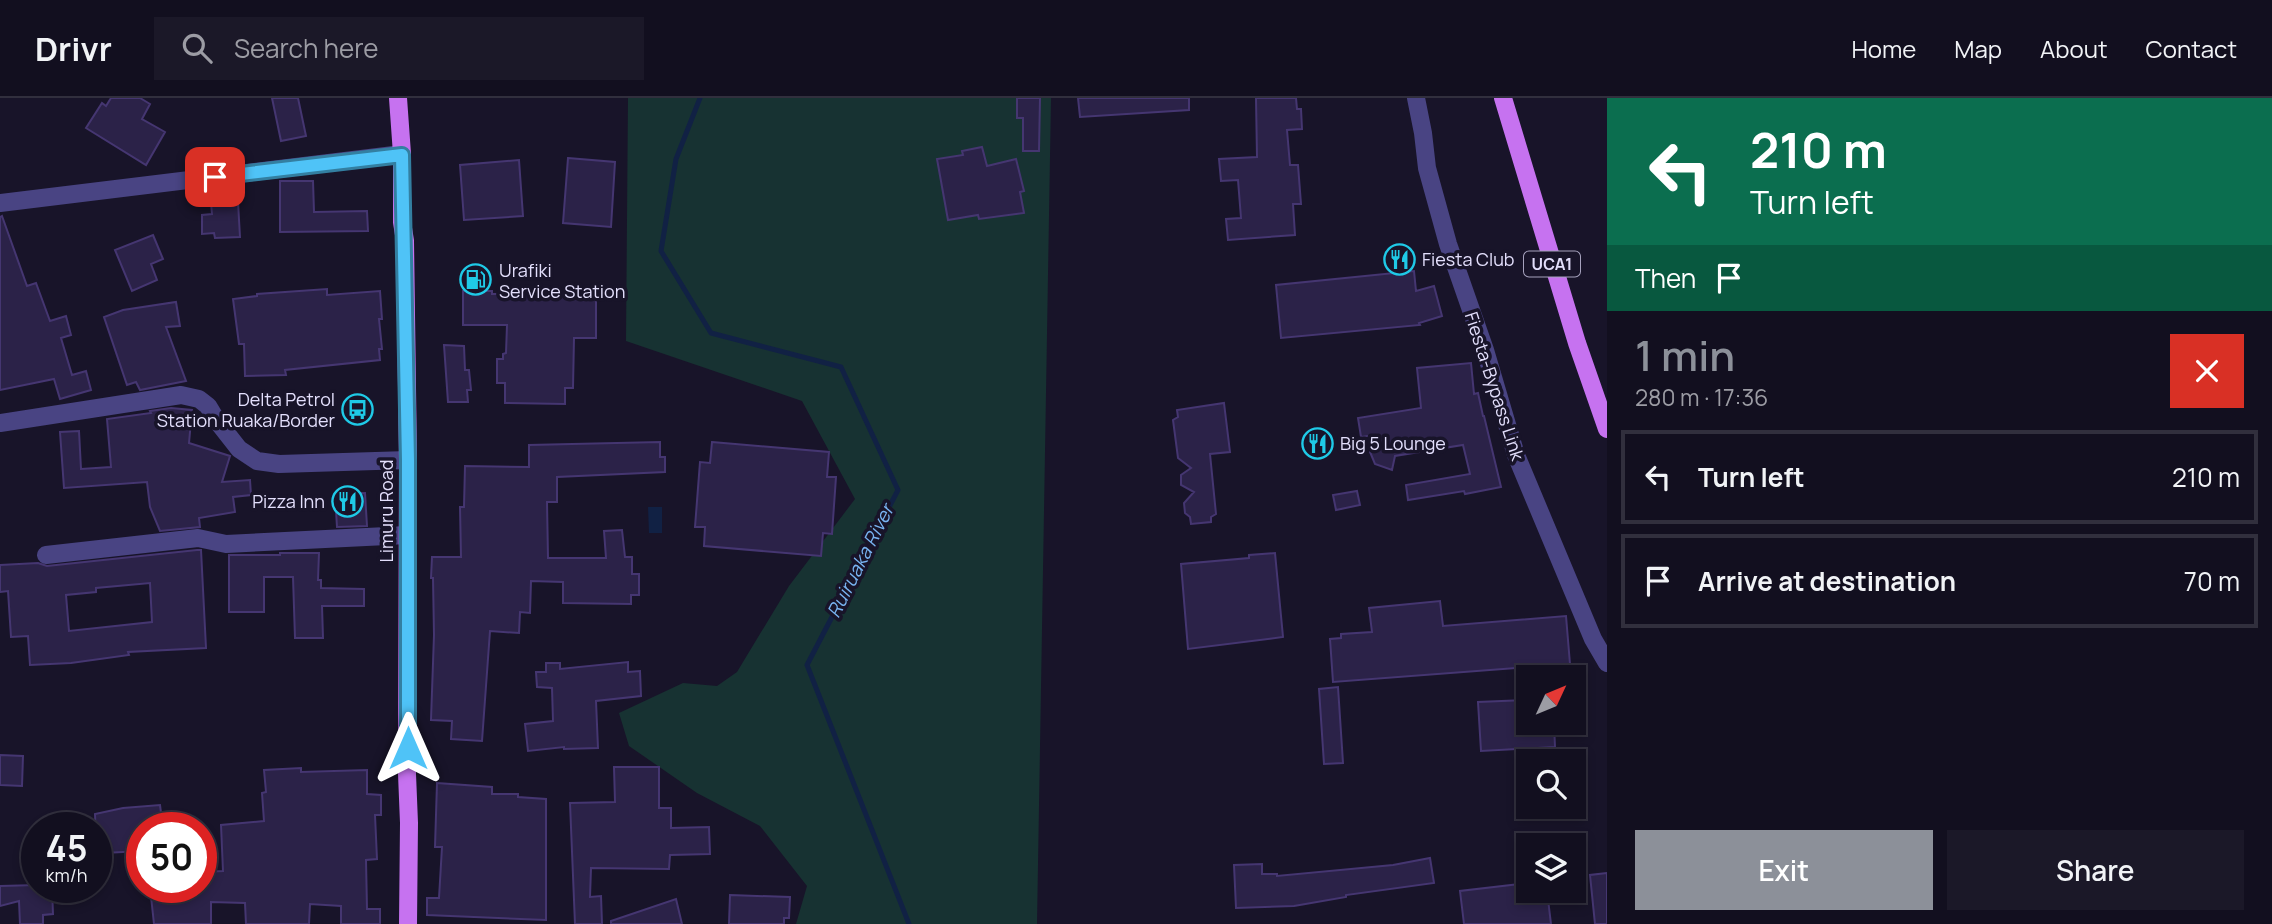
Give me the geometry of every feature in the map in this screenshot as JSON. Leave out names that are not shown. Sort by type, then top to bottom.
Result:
[{"type":"main road","name":"Limuru Road","points":[[398,98],[402,155],[408,460],[408,924]]},
{"type":"main road","name":"UCA1","points":[[1503,98],[1577,343],[1607,429]]},
{"type":"street","name":"Fiesta-Bypass Link","points":[[1416,98],[1427,168],[1444,232],[1485,350],[1516,455],[1593,639],[1607,663]]},
{"type":"street","points":[[0,203],[402,155]]},
{"type":"street","points":[[0,423],[181,395],[199,399],[208,406],[239,449],[257,461],[279,464],[408,460]]},
{"type":"street","points":[[46,555],[198,538],[226,544],[407,535]]},
{"type":"green space","points":[[628,98],[1051,98],[1037,924],[796,924],[807,886],[760,826],[697,793],[629,746],[619,713],[683,683],[717,686],[737,672],[789,586],[855,499],[802,401],[626,341]]},
{"type":"water","points":[[648,507],[662,507],[662,533],[649,533]]},
{"type":"building","points":[[111,98],[140,98],[150,104],[142,119],[165,132],[146,165],[86,128],[102,103],[106,106]]},
{"type":"building","points":[[272,98],[298,98],[306,136],[281,141]]},
{"type":"building","points":[[1017,98],[1040,98],[1039,151],[1023,151],[1023,118],[1017,118]]},
{"type":"building","points":[[1078,98],[1189,98],[1189,110],[1080,117]]},
{"type":"building","points":[[1256,98],[1296,98],[1297,109],[1301,109],[1302,129],[1287,130],[1290,165],[1298,165],[1301,204],[1293,204],[1295,235],[1228,240],[1226,219],[1241,218],[1238,180],[1221,181],[1219,159],[1257,157]]},
{"type":"building","points":[[982,147],[987,166],[1016,159],[1024,191],[1020,192],[1024,213],[979,219],[978,215],[948,220],[937,159],[963,155],[962,151]]},
{"type":"building","points":[[568,158],[615,162],[611,227],[563,223]]},
{"type":"building","points":[[519,160],[523,216],[464,220],[460,165]]},
{"type":"building","points":[[280,181],[313,181],[314,212],[367,211],[368,231],[280,232]]},
{"type":"building","points":[[238,202],[240,237],[215,238],[214,233],[202,234],[202,215],[212,214],[211,203]]},
{"type":"building","points":[[2,216],[27,286],[36,283],[50,321],[66,316],[71,335],[61,338],[72,375],[86,371],[91,390],[60,399],[54,379],[0,390]]},
{"type":"building","points":[[153,235],[163,259],[151,264],[157,280],[132,291],[115,250]]},
{"type":"building","points":[[1414,271],[1416,291],[1434,286],[1442,316],[1419,323],[1420,325],[1281,338],[1276,285]]},
{"type":"building","points":[[327,289],[327,295],[380,291],[380,360],[285,370],[286,375],[245,376],[244,344],[239,344],[233,299],[257,294]]},
{"type":"building","points":[[463,291],[492,291],[492,294],[596,292],[596,338],[574,338],[573,388],[565,388],[565,404],[505,403],[505,383],[497,383],[497,359],[503,359],[503,354],[506,353],[507,325],[463,325]]},
{"type":"building","points":[[176,302],[180,326],[166,327],[186,381],[140,390],[136,382],[127,385],[104,317],[123,310]]},
{"type":"building","points":[[444,345],[464,346],[465,370],[469,370],[471,390],[467,390],[468,402],[448,402]]},
{"type":"building","points":[[1471,363],[1474,394],[1478,393],[1501,487],[1408,500],[1406,485],[1470,474],[1463,445],[1395,456],[1392,470],[1375,464],[1370,452],[1376,435],[1361,437],[1358,418],[1421,408],[1417,368]]},
{"type":"building","points":[[1224,403],[1230,452],[1210,454],[1216,514],[1211,517],[1211,522],[1191,524],[1190,517],[1185,513],[1184,503],[1194,492],[1181,485],[1181,475],[1191,468],[1178,458],[1173,420],[1178,417],[1177,410]]},
{"type":"building","points":[[171,408],[192,410],[189,443],[230,456],[222,482],[250,480],[251,495],[233,497],[235,512],[199,518],[200,527],[160,531],[150,507],[147,482],[64,488],[60,432],[79,431],[81,469],[111,467],[107,419]]},
{"type":"building","points":[[660,442],[660,457],[665,457],[665,472],[557,477],[557,502],[547,502],[548,558],[606,558],[604,531],[622,530],[625,557],[632,557],[632,574],[639,574],[639,595],[631,595],[631,604],[563,603],[563,582],[531,581],[530,613],[520,612],[519,633],[490,631],[482,741],[451,739],[452,721],[431,720],[434,635],[432,557],[461,557],[460,507],[464,507],[465,466],[529,467],[529,445]]},
{"type":"building","points":[[712,442],[829,452],[827,477],[836,477],[832,534],[823,533],[821,556],[704,546],[705,527],[695,527],[700,462],[710,463]]},
{"type":"building","points":[[1357,491],[1360,505],[1336,510],[1333,495]]},
{"type":"building","points":[[365,493],[367,526],[337,527],[335,494]]},
{"type":"building","points":[[201,550],[206,648],[128,652],[129,655],[71,663],[30,665],[28,636],[11,637],[8,591],[0,592],[0,565],[38,563],[47,566]],"holes":[[[150,583],[152,622],[69,631],[66,595],[96,592],[96,588]]]},
{"type":"building","points":[[319,553],[318,580],[321,580],[321,588],[364,589],[364,606],[322,606],[323,638],[295,638],[293,577],[264,577],[264,612],[229,612],[229,555]]},
{"type":"building","points":[[1275,553],[1283,637],[1188,649],[1181,564]]},
{"type":"building","points":[[1440,601],[1443,626],[1566,616],[1570,664],[1516,665],[1516,668],[1333,682],[1330,639],[1341,638],[1341,634],[1372,632],[1369,608]]},
{"type":"building","points":[[628,662],[628,672],[640,671],[641,696],[596,701],[598,748],[564,747],[528,751],[525,724],[553,721],[552,688],[537,687],[536,672],[546,672],[546,663],[560,663],[560,669]]},
{"type":"building","points":[[1338,687],[1343,763],[1324,764],[1319,689]]},
{"type":"building","points":[[1516,700],[1516,735],[1554,735],[1555,747],[1481,751],[1478,702]]},
{"type":"building","points":[[0,755],[23,756],[22,786],[0,785]]},
{"type":"building","points":[[614,767],[659,767],[659,808],[671,808],[671,828],[709,827],[710,854],[670,855],[669,869],[591,868],[590,897],[601,896],[602,924],[575,924],[570,803],[615,802]]},
{"type":"building","points":[[264,770],[367,770],[367,794],[381,795],[381,815],[375,815],[377,859],[366,860],[367,909],[380,909],[380,924],[341,924],[341,906],[310,904],[309,924],[246,924],[245,903],[217,902],[217,871],[223,871],[221,825],[264,821]]},
{"type":"building","points":[[437,783],[492,787],[492,794],[518,794],[518,797],[546,799],[546,920],[427,915],[427,898],[439,898],[442,847],[435,847]]},
{"type":"building","points":[[160,805],[161,812],[126,812],[126,852],[112,853],[112,812],[104,812]]},
{"type":"building","points":[[1430,858],[1434,883],[1346,895],[1294,906],[1236,908],[1234,865],[1262,864],[1262,874],[1277,876],[1393,865]]},
{"type":"building","points":[[1607,873],[1607,924],[1595,924],[1590,875]]},
{"type":"building","points":[[1516,884],[1516,903],[1548,903],[1551,924],[1464,924],[1460,891]]},
{"type":"building","points":[[21,885],[21,903],[53,903],[53,914],[43,915],[43,924],[20,924],[19,901],[0,906],[0,886]]},
{"type":"building","points":[[730,895],[790,897],[789,918],[784,918],[784,924],[729,924]]},
{"type":"building","points":[[676,899],[682,924],[611,924],[611,921]]},
{"type":"building","points":[[152,903],[211,903],[211,924],[154,924]]},
{"type":"waterway","name":"Ruiruaka River","points":[[700,98],[676,159],[661,251],[711,333],[841,367],[898,490],[807,665],[909,924]]},
{"type":"place","name":"Fiesta Club","points":[[1399,259]]},
{"type":"place","name":"Urafiki Service Station","points":[[476,280]]},
{"type":"place","name":"Delta Petrol Station Ruaka/Border","points":[[358,409]]},
{"type":"place","name":"Big 5 Lounge","points":[[1317,443]]},
{"type":"place","name":"Pizza Inn","points":[[348,501]]},
{"type":"route","points":[[215,177],[402,155],[408,460],[408,748]]}]
